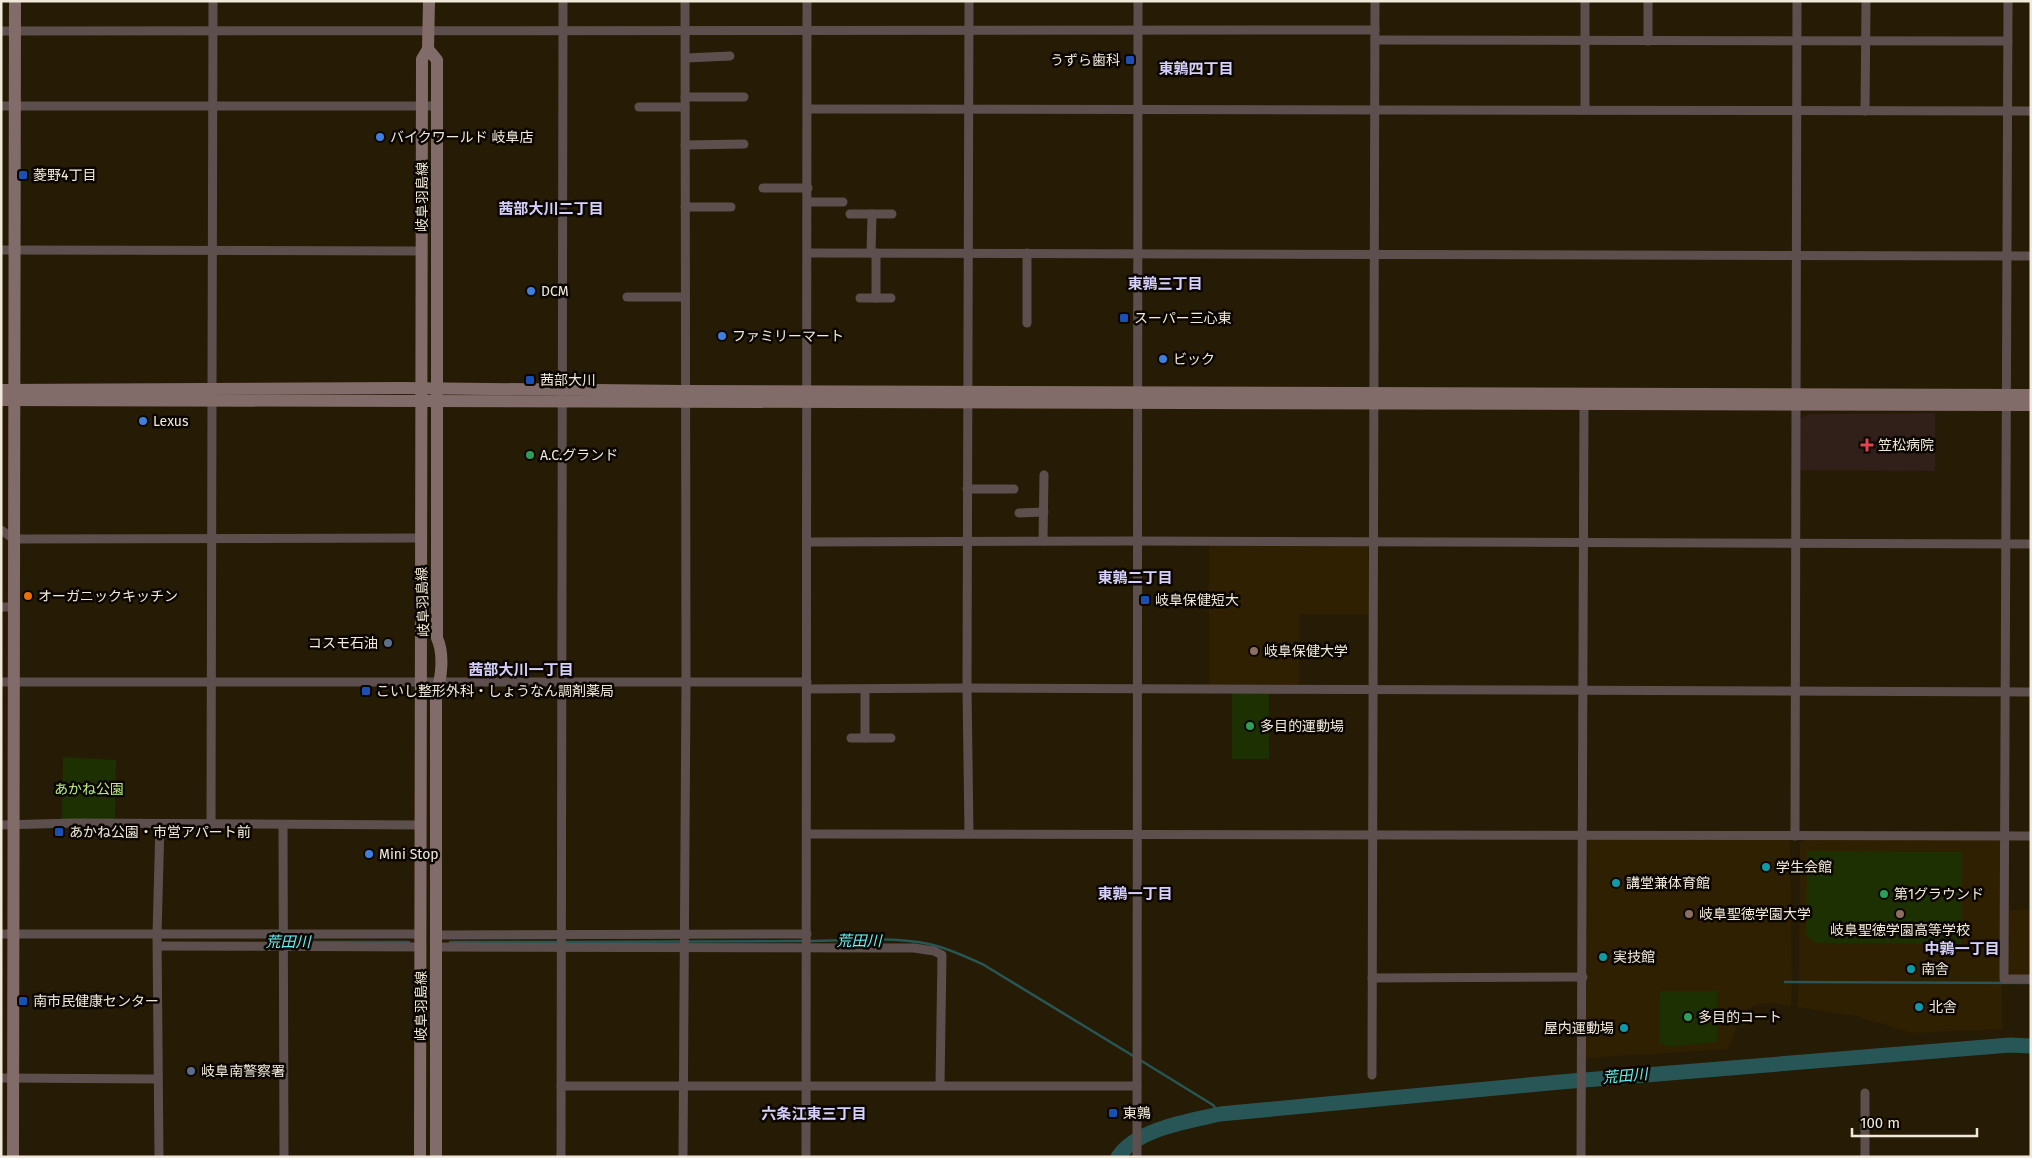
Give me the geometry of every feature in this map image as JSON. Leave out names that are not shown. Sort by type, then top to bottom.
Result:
[{"type":"street","points":[[12,1157],[7,1078],[7,682],[8,607],[14,539],[7,395],[14,250],[15,1]]},
{"type":"street","points":[[211,825],[212,1]]},
{"type":"street","name":"岐阜羽島線","points":[[420,1157],[422,59],[428,49],[429,1]]},
{"type":"street","points":[[561,1157],[563,1]]},
{"type":"street","points":[[683,1157],[686,683],[686,1]]},
{"type":"street","points":[[806,1157],[808,1]]},
{"type":"street","points":[[969,1],[966,688],[969,834]]},
{"type":"street","points":[[1137,1157],[1138,1]]},
{"type":"street","points":[[1372,1075],[1375,1]]},
{"type":"street","points":[[1585,1],[1585,110]]},
{"type":"street","points":[[1648,1],[1648,41]]},
{"type":"street","points":[[1795,836],[1797,1]]},
{"type":"street","points":[[1866,1],[1866,111]]},
{"type":"street","points":[[2008,1],[2004,979],[2031,979]]},
{"type":"street","points":[[1,31],[428,30],[686,32],[970,30],[1138,31],[1648,41],[2008,41]]},
{"type":"street","name":"岐阜羽島線","points":[[428,49],[437,60],[437,638],[440,645],[440,683],[436,692],[436,1157]]},
{"type":"street","points":[[686,58],[730,56]]},
{"type":"street","points":[[685,96],[744,97]]},
{"type":"street","points":[[1,106],[437,106]]},
{"type":"street","points":[[639,107],[685,107]]},
{"type":"street","points":[[808,109],[2031,111]]},
{"type":"street","points":[[685,145],[744,144]]},
{"type":"street","points":[[763,188],[808,188]]},
{"type":"street","points":[[808,202],[843,202]]},
{"type":"street","points":[[685,207],[731,207]]},
{"type":"street","points":[[850,214],[892,214]]},
{"type":"street","points":[[872,214],[876,298]]},
{"type":"street","points":[[1,250],[421,251]]},
{"type":"street","points":[[808,253],[2031,256]]},
{"type":"street","points":[[1027,323],[1028,253]]},
{"type":"street","points":[[627,297],[685,297]]},
{"type":"street","points":[[860,298],[891,298]]},
{"type":"street","points":[[7,395],[2006,400],[2031,405]]},
{"type":"street","points":[[2006,400],[2031,395]]},
{"type":"street","points":[[1373,398],[1584,404],[1795,399]]},
{"type":"street","points":[[1582,1157],[1584,404]]},
{"type":"street","points":[[1043,541],[1044,475]]},
{"type":"street","points":[[967,489],[1014,489]]},
{"type":"street","points":[[1019,512],[1044,512]]},
{"type":"street","points":[[1,530],[14,539],[421,538]]},
{"type":"street","points":[[807,542],[1137,541],[2031,544]]},
{"type":"street","points":[[7,682],[686,683],[865,689],[2031,692]]},
{"type":"street","points":[[865,689],[865,738]]},
{"type":"street","points":[[851,738],[891,738]]},
{"type":"street","points":[[8,825],[74,823],[283,826],[421,825]]},
{"type":"street","points":[[159,1157],[158,934],[160,824]]},
{"type":"street","points":[[283,826],[284,1157]]},
{"type":"street","points":[[807,834],[2031,836]]},
{"type":"street","points":[[7,934],[158,934],[283,941]]},
{"type":"street","points":[[158,946],[283,941],[420,941]]},
{"type":"street","points":[[436,941],[807,941],[934,951],[942,955],[940,1086]]},
{"type":"street","points":[[684,941],[807,941]]},
{"type":"street","points":[[1372,978],[1583,977]]},
{"type":"street","points":[[7,1078],[158,1079]]},
{"type":"street","points":[[561,1086],[1137,1086]]},
{"type":"street","points":[[1865,1093],[1866,1157]]},
{"type":"shaded area","name":"笠松病院","points":[[1935,413],[1935,471],[1800,470],[1799,420],[1809,414]]},
{"type":"shaded area","name":"岐阜保健大学","points":[[1209,546],[1368,546],[1369,614],[1299,614],[1299,687],[1209,686]]},
{"type":"shaded area","name":"岐阜聖徳学園大学","points":[[1590,839],[1790,840],[1791,1006],[1770,1003],[1759,1004],[1747,1009],[1740,1019],[1728,1049],[1586,1058],[1588,841]]},
{"type":"shaded area","name":"岐阜聖徳学園高等学校","points":[[1804,840],[2001,840],[2002,1029],[1912,1033],[1857,1016],[1797,1007],[1799,984],[1800,844]]},
{"type":"shaded area","name":"岐阜聖徳学園高等学校","points":[[2031,909],[2031,976],[2013,976],[2008,971],[2009,910]]},
{"type":"green space","name":"多目的運動場","points":[[1232,693],[1269,693],[1269,759],[1232,759]]},
{"type":"green space","name":"あかね公園","points":[[63,757],[116,760],[115,819],[62,819]]},
{"type":"green space","name":"第1グラウンド","points":[[1807,851],[1962,852],[1962,944],[1815,943],[1806,935]]},
{"type":"green space","name":"多目的コート","points":[[1660,991],[1717,991],[1717,1042],[1666,1047],[1665,1044],[1659,1044]]},
{"type":"waterway","name":"荒田川","points":[[809,941],[899,940],[929,944],[950,950],[984,965],[1135,1057]]},
{"type":"waterway","name":"荒田川","points":[[564,942],[803,941]]},
{"type":"waterway","name":"荒田川","points":[[286,942],[409,942]]},
{"type":"waterway","name":"荒田川","points":[[450,942],[558,942]]},
{"type":"waterway","points":[[1785,982],[2031,983]]},
{"type":"waterway","name":"荒田川","points":[[1118,1157],[1126,1147],[1150,1133],[1179,1123],[1220,1114],[1560,1082],[2010,1045],[2031,1046]]},
{"type":"waterway","name":"荒田川","points":[[1140,1060],[1213,1105],[1220,1114]]},
{"type":"place","name":"うずら歯科","points":[[1130,60]]},
{"type":"place","name":"バイクワールド 岐阜店","points":[[380,137]]},
{"type":"place","name":"菱野4丁目","points":[[23,175]]},
{"type":"place","name":"DCM","points":[[531,291]]},
{"type":"place","name":"スーパー三心東","points":[[1124,318]]},
{"type":"place","name":"ファミリーマート","points":[[722,336]]},
{"type":"place","name":"ビック","points":[[1163,359]]},
{"type":"place","name":"茜部大川","points":[[530,380]]},
{"type":"place","name":"Lexus","points":[[143,421]]},
{"type":"place","name":"笠松病院","points":[[1867,445]]},
{"type":"place","name":"A.C.グランド","points":[[530,455]]},
{"type":"place","name":"オーガニックキッチン","points":[[28,596]]},
{"type":"place","name":"岐阜保健短大","points":[[1145,600]]},
{"type":"place","name":"コスモ石油","points":[[388,643]]},
{"type":"place","name":"岐阜保健大学","points":[[1254,651]]},
{"type":"place","name":"こいし整形外科・しょうなん調剤薬局","points":[[366,691]]},
{"type":"place","name":"多目的運動場","points":[[1250,726]]},
{"type":"place","name":"あかね公園・市営アパート前","points":[[59,832]]},
{"type":"place","name":"Mini Stop","points":[[369,854]]},
{"type":"place","name":"学生会館","points":[[1766,867]]},
{"type":"place","name":"講堂兼体育館","points":[[1616,883]]},
{"type":"place","name":"第1グラウンド","points":[[1884,894]]},
{"type":"place","name":"岐阜聖徳学園大学","points":[[1689,914]]},
{"type":"place","name":"岐阜聖徳学園高等学校","points":[[1900,914]]},
{"type":"place","name":"実技館","points":[[1603,957]]},
{"type":"place","name":"南舎","points":[[1911,969]]},
{"type":"place","name":"南市民健康センター","points":[[23,1001]]},
{"type":"place","name":"北舎","points":[[1919,1007]]},
{"type":"place","name":"多目的コート","points":[[1688,1017]]},
{"type":"place","name":"屋内運動場","points":[[1624,1028]]},
{"type":"place","name":"岐阜南警察署","points":[[191,1071]]},
{"type":"place","name":"東鶉","points":[[1113,1113]]},
{"type":"district","name":"東鶉四丁目","points":[[1196,69]]},
{"type":"district","name":"茜部大川二丁目","points":[[551,209]]},
{"type":"district","name":"東鶉三丁目","points":[[1165,284]]},
{"type":"district","name":"東鶉二丁目","points":[[1135,578]]},
{"type":"district","name":"茜部大川一丁目","points":[[521,670]]},
{"type":"district","name":"東鶉一丁目","points":[[1135,894]]},
{"type":"district","name":"中鶉一丁目","points":[[1962,949]]},
{"type":"district","name":"六条江東三丁目","points":[[814,1114]]}]
